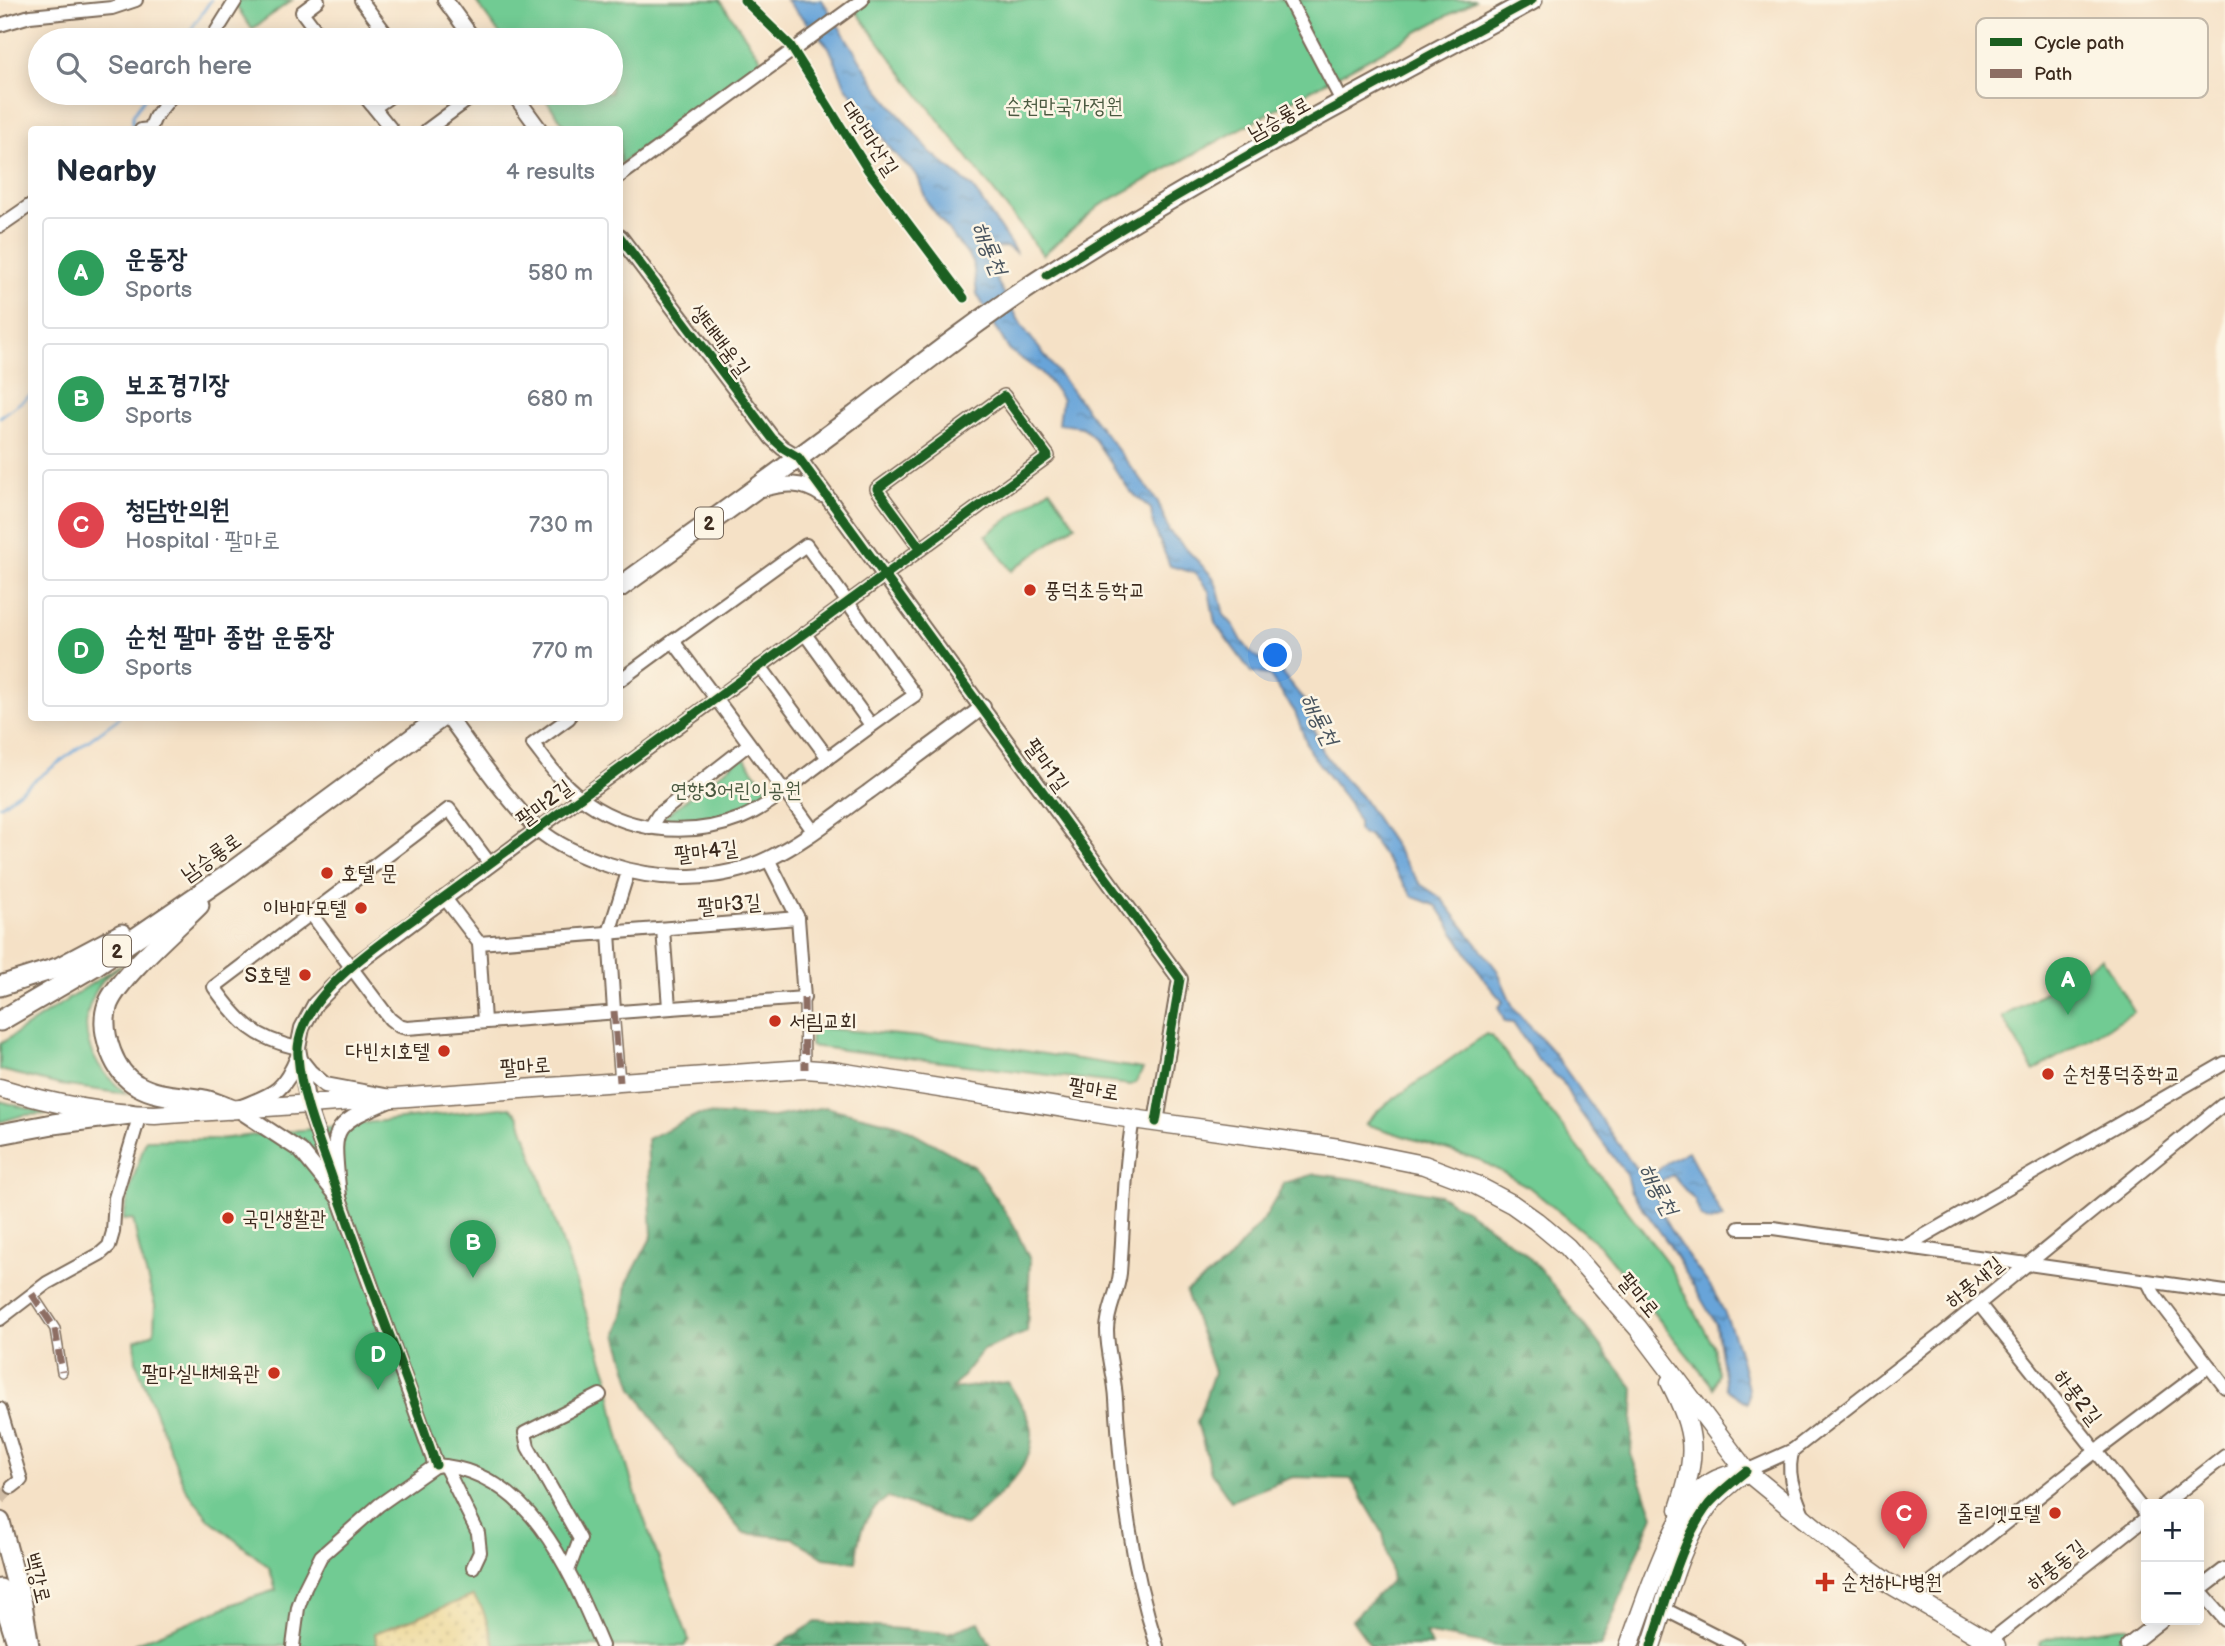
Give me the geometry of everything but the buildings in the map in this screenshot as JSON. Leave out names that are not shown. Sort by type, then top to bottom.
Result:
[{"type":"main road","name":"남승룡로","points":[[623,585],[754,491],[972,325],[1046,275],[1138,217],[1532,0]]},
{"type":"main road","name":"남승룡로","points":[[0,1021],[96,965],[229,874],[436,721]]},
{"type":"main road","points":[[0,986],[60,967],[229,874]]},
{"type":"main road","points":[[229,874],[122,983],[108,1006],[104,1024],[115,1062],[124,1075],[136,1085],[162,1094],[209,1101],[234,1109]]},
{"type":"main road","name":"팔마로","points":[[0,1088],[65,1104],[135,1114],[308,1105],[805,1069],[833,1071],[1391,1158],[1424,1166],[1474,1184],[1512,1204],[1555,1236],[1593,1276],[1650,1344],[1746,1471],[1845,1552],[1911,1598],[1993,1644]]},
{"type":"main road","points":[[0,1134],[53,1124],[135,1114]]},
{"type":"main road","points":[[1629,1646],[1668,1542],[1692,1457],[1691,1439],[1685,1417],[1650,1344]]},
{"type":"main road","points":[[1668,1542],[1694,1496],[1709,1483],[1746,1471]]},
{"type":"main road","points":[[1651,1646],[1686,1543],[1700,1517],[1710,1503],[1746,1471]]},
{"type":"main road","name":"백강로","points":[[0,1522],[22,1604],[29,1646]]},
{"type":"main road","name":"백강로","points":[[0,1589],[18,1646]]},
{"type":"street","points":[[0,24],[30,16],[112,8],[136,0]]},
{"type":"street","points":[[218,28],[236,0]]},
{"type":"street","points":[[314,28],[302,12],[318,0]]},
{"type":"street","points":[[361,0],[382,28]]},
{"type":"street","points":[[445,0],[465,28]]},
{"type":"street","points":[[623,174],[862,0]]},
{"type":"street","points":[[1289,0],[1343,103]]},
{"type":"street","points":[[151,126],[164,105]]},
{"type":"street","points":[[373,105],[389,126]]},
{"type":"street","points":[[432,126],[461,105]]},
{"type":"street","points":[[522,105],[537,126]]},
{"type":"street","points":[[0,226],[28,207]]},
{"type":"street","name":"생태배움길","points":[[623,241],[772,438],[783,449],[798,457]]},
{"type":"street","name":"팔마2길","points":[[339,1198],[308,1105],[298,1052],[302,1028],[314,1004],[351,968],[444,897],[1048,456],[1004,396],[877,489],[921,548]]},
{"type":"street","name":"팔마1길","points":[[798,457],[1180,979],[1156,1122]]},
{"type":"street","points":[[754,491],[796,484],[811,487],[829,499]]},
{"type":"street","points":[[565,721],[533,744],[558,776],[580,797],[621,819],[650,828],[692,830],[742,818],[785,791],[915,695],[806,545],[623,678]]},
{"type":"street","points":[[804,634],[872,725]]},
{"type":"street","points":[[673,641],[814,832]]},
{"type":"street","points":[[761,666],[828,758]]},
{"type":"street","name":"팔마4길","points":[[451,721],[518,808],[538,829],[557,843],[584,857],[628,872],[684,877],[708,876],[745,868],[768,859],[814,832],[983,707]]},
{"type":"street","points":[[650,828],[658,815],[749,744]]},
{"type":"street","points":[[395,1098],[325,1085],[316,1079],[298,1052],[253,1032],[238,1018],[215,987],[449,809],[490,864]]},
{"type":"street","points":[[768,859],[798,918],[804,998],[805,1069]]},
{"type":"street","points":[[620,1082],[609,933],[628,872]]},
{"type":"street","points":[[444,897],[479,943],[484,1021]]},
{"type":"street","points":[[310,914],[390,1019],[407,1028],[804,998]]},
{"type":"street","name":"팔마3길","points":[[479,943],[798,918]]},
{"type":"street","points":[[663,929],[669,1007]]},
{"type":"street","points":[[234,1109],[280,1089],[286,1083],[298,1052]]},
{"type":"street","points":[[1906,1247],[2225,1063]]},
{"type":"street","points":[[395,1098],[351,1118],[337,1131],[335,1144],[339,1198],[441,1465],[478,1533],[480,1552],[473,1567]]},
{"type":"street","points":[[234,1109],[301,1150],[339,1198]]},
{"type":"street","name":"하풍새길","points":[[1746,1471],[1793,1450],[2223,1110]]},
{"type":"street","points":[[0,1319],[63,1272],[100,1254],[109,1246],[113,1232],[115,1198],[135,1114]]},
{"type":"street","points":[[1133,1119],[1126,1161],[1119,1276],[1108,1317],[1108,1339],[1116,1399],[1120,1469],[1140,1582],[1157,1646]]},
{"type":"street","points":[[1739,1228],[1773,1228],[2225,1292]]},
{"type":"street","points":[[2148,1282],[2154,1294],[2225,1387]]},
{"type":"street","points":[[32,1294],[55,1329],[62,1372]]},
{"type":"street","name":"하풍2길","points":[[1979,1304],[2141,1510]]},
{"type":"street","points":[[1911,1598],[2208,1366]]},
{"type":"street","points":[[568,1571],[580,1539],[528,1447],[525,1433],[600,1395]]},
{"type":"street","points":[[0,1409],[21,1480],[12,1487]]},
{"type":"street","points":[[1793,1450],[1789,1462],[1790,1473],[1793,1490],[1805,1520]]},
{"type":"street","points":[[2170,1499],[2225,1456]]},
{"type":"street","points":[[293,1646],[304,1588],[321,1556],[379,1505],[441,1465],[476,1473],[512,1497],[540,1525],[568,1571],[602,1646]]},
{"type":"street","name":"하풍동길","points":[[1993,1644],[2141,1520]]},
{"type":"street","points":[[2204,1584],[2225,1570]]},
{"type":"street","points":[[2204,1592],[2225,1620]]},
{"type":"street","points":[[1664,1609],[1737,1646]]},
{"type":"street","points":[[2129,1646],[2155,1625]]},
{"type":"green space","points":[[236,0],[292,0],[253,28],[234,3]]},
{"type":"green space","points":[[475,0],[720,0],[763,62],[623,162],[623,126],[565,126],[550,105],[623,105],[623,28],[495,28]]},
{"type":"green space","name":"순천만국가정원","points":[[852,0],[1476,0],[1099,206],[1043,255],[893,61],[857,12]]},
{"type":"green space","points":[[1050,489],[1075,525],[1011,571],[986,535]]},
{"type":"green space","name":"연향3어린이공원","points":[[743,756],[771,794],[744,810],[719,819],[662,827],[661,819]]},
{"type":"green space","points":[[2102,958],[2134,1012],[2034,1071],[2002,1017]]},
{"type":"green space","points":[[129,959],[100,984],[87,1016],[86,1030],[89,1045],[103,1071],[127,1094],[60,1085],[0,1070],[0,1044]]},
{"type":"green space","points":[[811,1027],[953,1040],[1143,1069],[1136,1082],[1131,1085],[810,1046]]},
{"type":"green space","points":[[1486,1034],[1492,1036],[1667,1262],[1713,1345],[1718,1373],[1714,1388],[1599,1245],[1529,1187],[1480,1160],[1365,1124],[1381,1108]]},
{"type":"green space","points":[[0,1101],[48,1114],[24,1115],[0,1122]]},
{"type":"green space","points":[[510,1107],[519,1116],[608,1376],[613,1410],[630,1477],[689,1640],[684,1646],[135,1646],[134,1644],[241,1601],[276,1590],[269,1567],[209,1519],[185,1488],[136,1362],[135,1340],[154,1333],[155,1305],[133,1219],[123,1220],[146,1140],[219,1139]]},
{"type":"green space","points":[[825,1107],[900,1125],[975,1167],[1012,1222],[1030,1260],[1027,1332],[983,1350],[952,1389],[1008,1382],[1026,1413],[1032,1431],[1031,1446],[1019,1472],[998,1496],[965,1526],[888,1497],[873,1510],[864,1525],[858,1542],[856,1562],[824,1558],[793,1538],[743,1533],[680,1459],[633,1388],[617,1334],[624,1311],[627,1283],[652,1236],[647,1139],[699,1114],[773,1117]]},
{"type":"green space","points":[[1315,1174],[1439,1195],[1470,1213],[1524,1252],[1540,1269],[1634,1389],[1631,1454],[1653,1515],[1601,1646],[1498,1646],[1425,1633],[1431,1646],[1371,1646],[1352,1620],[1392,1580],[1383,1533],[1351,1479],[1293,1477],[1231,1501],[1211,1472],[1197,1422],[1214,1372],[1186,1292],[1226,1263],[1266,1216],[1284,1183]]},
{"type":"green space","points":[[816,1622],[948,1633],[979,1622],[991,1646],[777,1646]]},
{"type":"green space","points":[[2128,1627],[2128,1633],[2110,1646],[2039,1646],[2041,1641],[2049,1638]]},
{"type":"sand","points":[[473,1596],[482,1608],[495,1646],[377,1646],[375,1633]]},
{"type":"water","points":[[786,0],[822,0],[880,91],[929,151],[973,188],[1017,254],[1007,247],[986,248],[996,279],[1022,326],[1158,502],[1169,531],[1213,577],[1224,615],[1242,641],[1253,655],[1281,672],[1303,699],[1321,749],[1361,796],[1420,884],[1441,898],[1497,970],[1514,1009],[1553,1052],[1644,1180],[1688,1151],[1723,1218],[1710,1222],[1701,1217],[1695,1201],[1672,1175],[1659,1182],[1660,1209],[1672,1233],[1713,1291],[1727,1319],[1746,1381],[1747,1403],[1726,1389],[1716,1324],[1668,1243],[1630,1190],[1626,1174],[1575,1105],[1562,1081],[1539,1061],[1513,1023],[1505,1022],[1498,1007],[1503,1002],[1485,981],[1437,906],[1413,897],[1369,835],[1363,835],[1358,830],[1358,821],[1349,803],[1310,752],[1295,712],[1269,675],[1251,672],[1215,623],[1209,591],[1195,573],[1170,566],[1153,525],[1151,509],[1130,491],[1093,437],[1082,427],[1059,424],[1062,400],[1055,389],[1042,373],[1009,350],[977,294],[973,262],[927,202],[917,175],[893,152],[845,85],[829,47]]},
{"type":"waterway","points":[[192,28],[211,0]]},
{"type":"waterway","points":[[132,126],[133,115],[140,105]]},
{"type":"waterway","points":[[0,417],[28,397]]},
{"type":"waterway","points":[[0,806],[115,721]]},
{"type":"tunnel","points":[[0,1499],[12,1487]]},
{"type":"marked path","points":[[804,998],[805,1069]]},
{"type":"marked path","points":[[614,1011],[620,1082]]},
{"type":"marked path","points":[[32,1294],[55,1329],[62,1372]]},
{"type":"cycle path","name":"대안마산길","points":[[744,0],[790,45],[868,170],[964,298]]},
{"type":"cycle path","points":[[1047,275],[1226,168],[1532,0]]},
{"type":"cycle path","points":[[623,241],[772,438],[798,457],[1180,979],[1156,1122]]},
{"type":"cycle path","points":[[436,1465],[311,1116],[298,1056],[304,1025],[328,989],[366,955],[444,897],[1048,456],[1004,396],[877,489],[921,549]]},
{"type":"cycle path","points":[[1651,1646],[1682,1553],[1699,1518],[1709,1504],[1746,1471]]},
{"type":"place","name":"풍덕초등학교","points":[[1030,590]]},
{"type":"place","name":"호텔 문","points":[[327,873]]},
{"type":"place","name":"이바마모텔","points":[[361,908]]},
{"type":"place","name":"S호텔","points":[[305,975]]},
{"type":"place","name":"운동장","points":[[2068,1015]]},
{"type":"place","name":"서림교회","points":[[775,1021]]},
{"type":"place","name":"다빈치호텔","points":[[444,1051]]},
{"type":"place","name":"순천풍덕중학교","points":[[2048,1074]]},
{"type":"place","name":"국민생활관","points":[[228,1218]]},
{"type":"place","name":"보조경기장","points":[[473,1278]]},
{"type":"place","name":"팔마실내체육관","points":[[274,1373]]},
{"type":"place","name":"순천 팔마 종합 운동장","points":[[378,1390]]},
{"type":"place","name":"줄리엣모텔","points":[[2055,1513]]},
{"type":"place","name":"청담한의원","points":[[1904,1549]]},
{"type":"place","name":"순천하나병원","points":[[1825,1582]]},
{"type":"water label","name":"해룡천","points":[[990,248]]},
{"type":"water label","name":"해룡천","points":[[1320,719]]},
{"type":"water label","name":"해룡천","points":[[1659,1189]]}]
